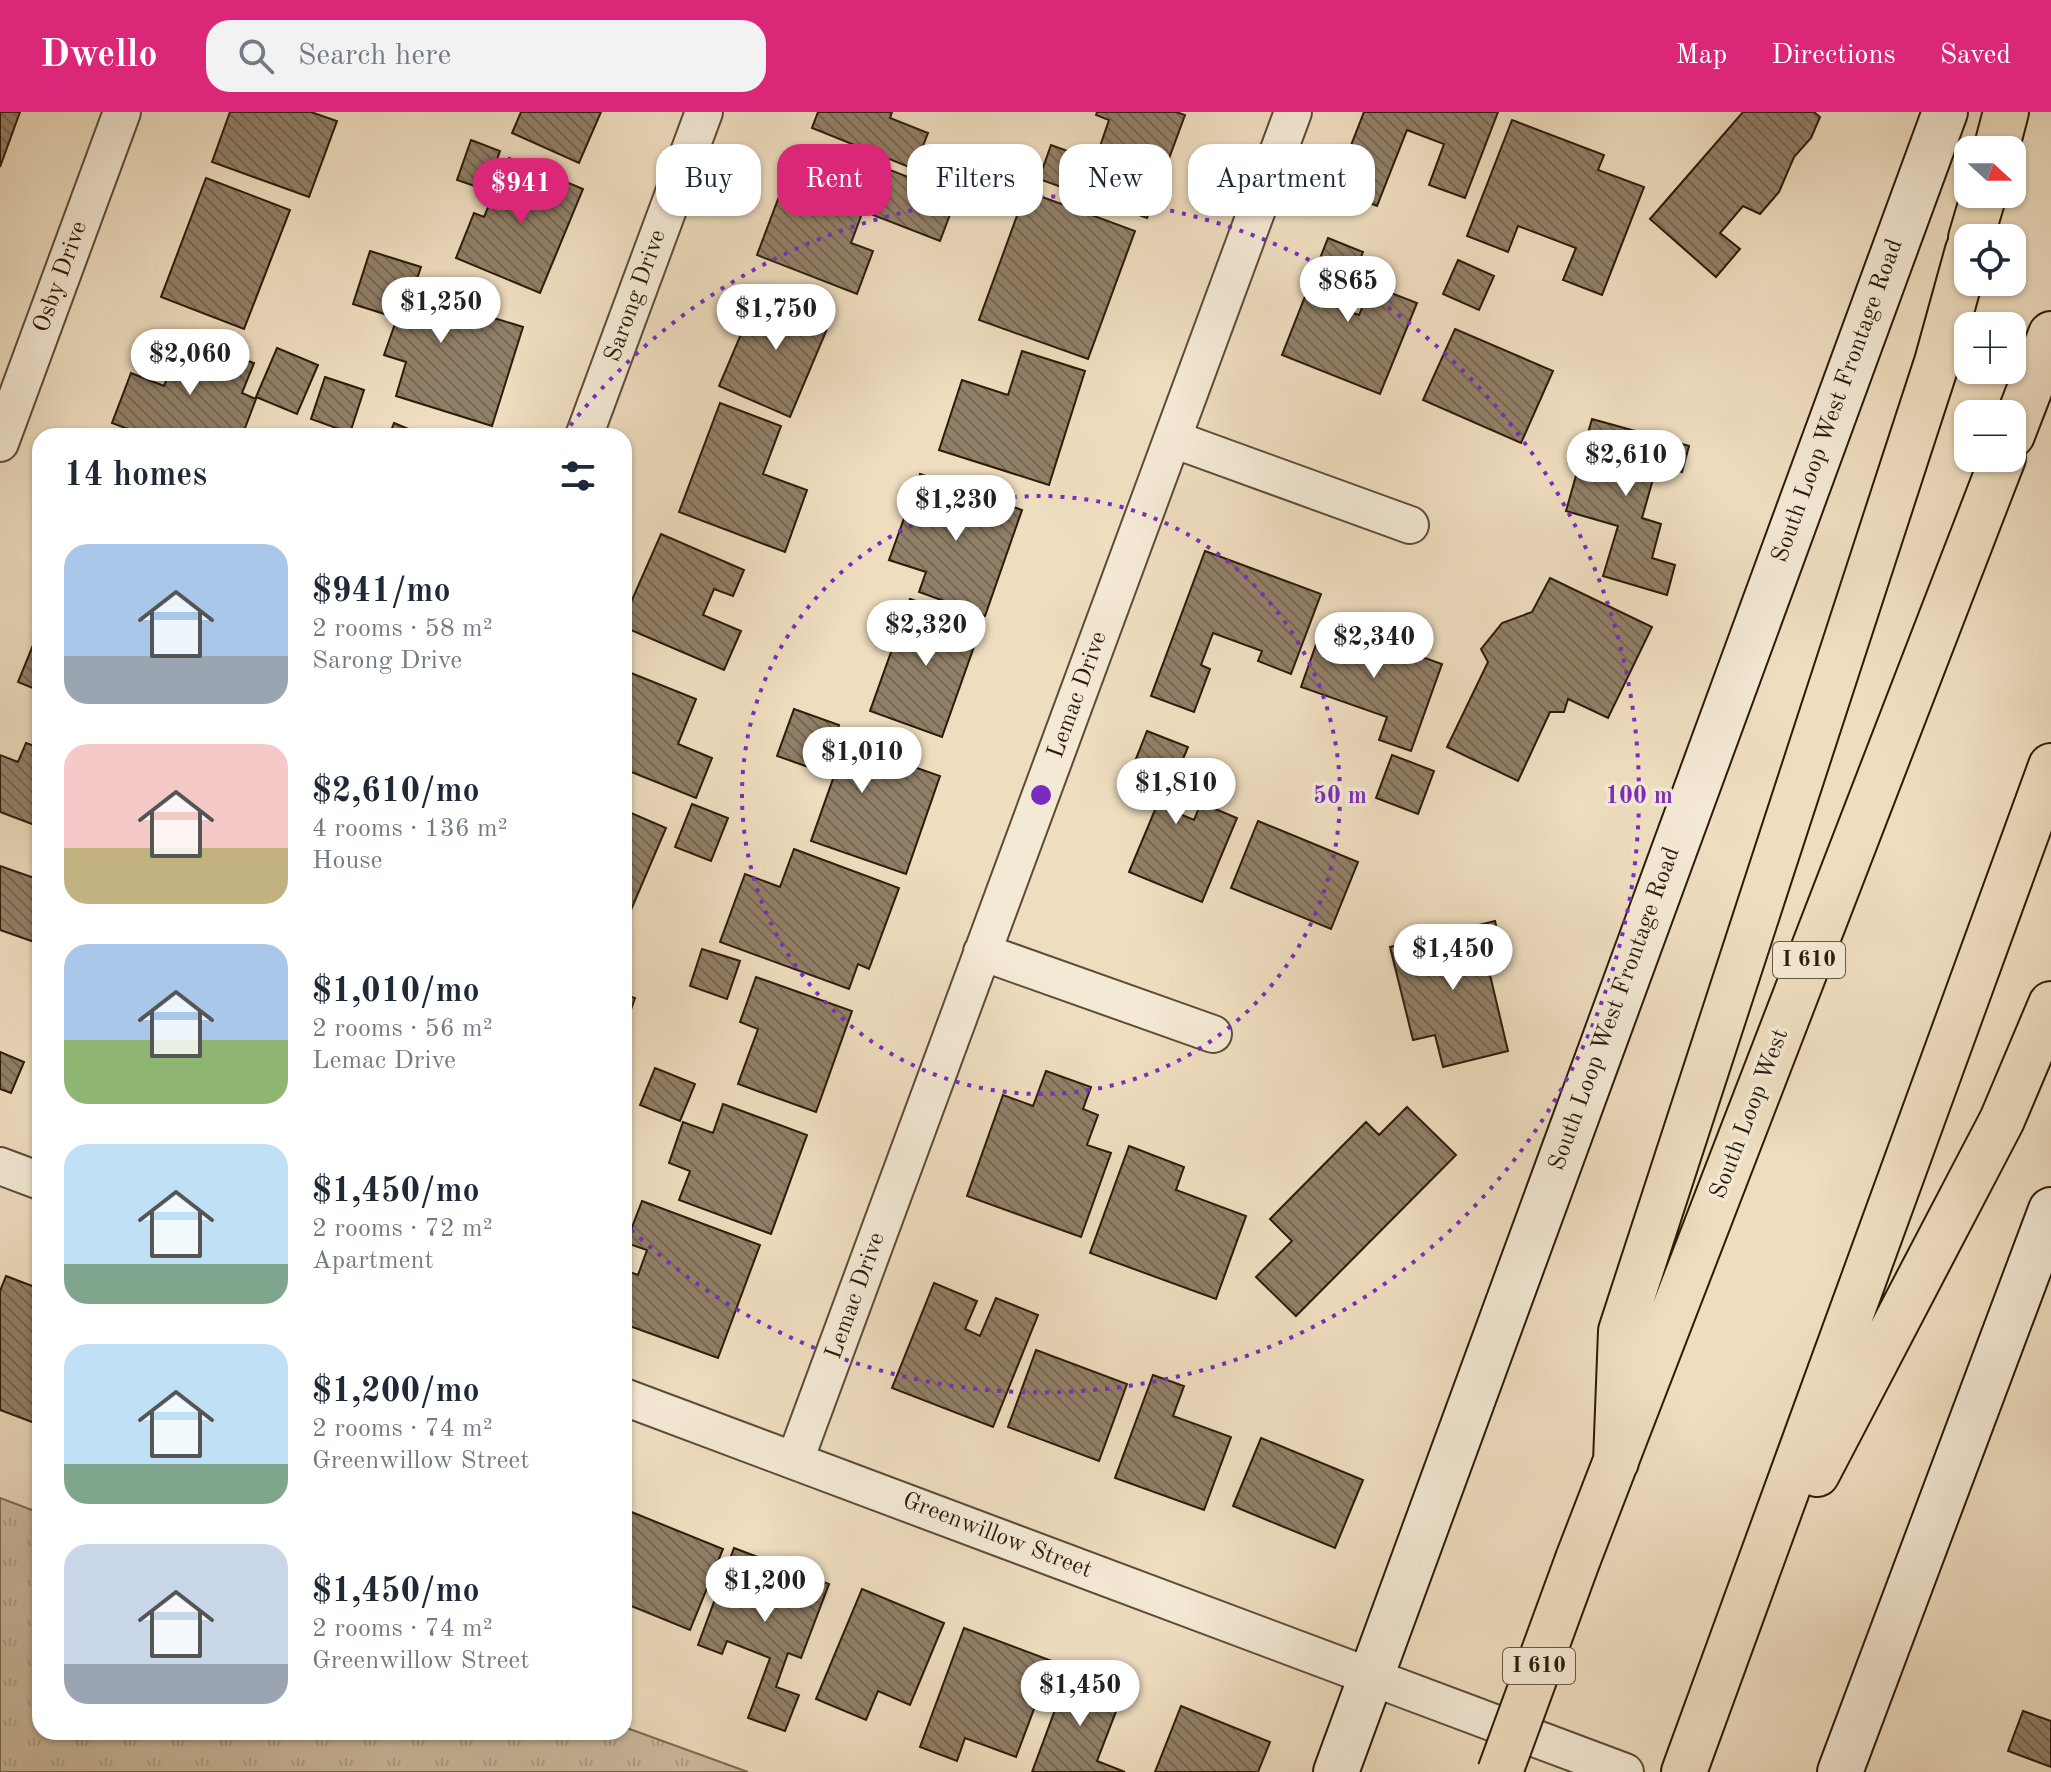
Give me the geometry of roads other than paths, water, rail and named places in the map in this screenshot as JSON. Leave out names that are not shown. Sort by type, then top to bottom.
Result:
[{"type":"highway","points":[[2000,136],[2006,112]]},
{"type":"highway","points":[[1616,1462],[1621,1331],[1937,362],[1955,296]]},
{"type":"highway","points":[[2026,400],[2051,334]]},
{"type":"highway","name":"South Loop West","points":[[1500,1772],[1578,1559],[1998,472]]},
{"type":"highway","points":[[1684,1772],[2051,766]]},
{"type":"highway","points":[[1736,1629],[2002,1120],[2051,1004]]},
{"type":"main road","name":"South Loop West Frontage Road","points":[[1336,1772],[1945,112]]},
{"type":"main road","points":[[1840,1772],[2051,1210]]},
{"type":"street","name":"Osby Drive","points":[[0,443],[122,112]]},
{"type":"street","name":"Sarong Drive","points":[[587,428],[704,112]]},
{"type":"street","name":"Lemac Drive","points":[[795,1460],[1293,112]]},
{"type":"street","points":[[1173,439],[1410,525]]},
{"type":"street","points":[[982,952],[1213,1034]]},
{"type":"street","points":[[0,1166],[32,1178]]},
{"type":"street","name":"Greenwillow Street","points":[[632,1400],[1625,1772]]}]
